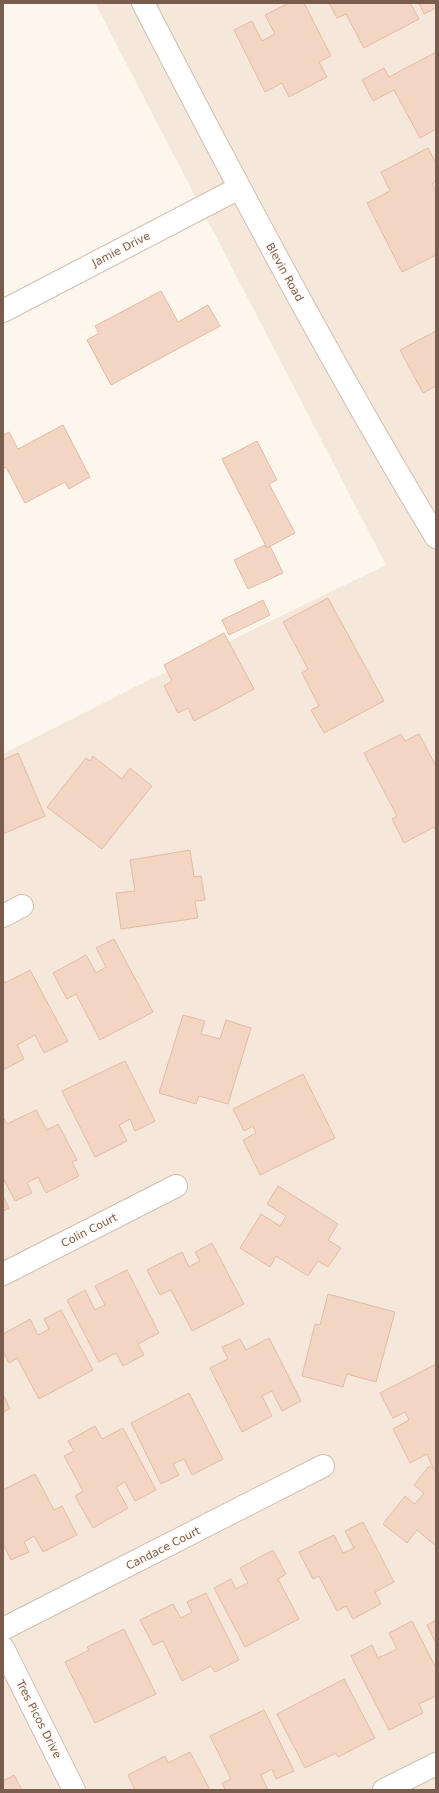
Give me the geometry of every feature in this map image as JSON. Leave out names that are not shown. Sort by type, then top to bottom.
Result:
[{"type":"street","name":"Blevin Road","points":[[150,6],[239,188],[378,441],[436,537]]},
{"type":"street","name":"Jamie Drive","points":[[3,310],[239,188]]},
{"type":"street","points":[[3,916],[22,906]]},
{"type":"street","name":"Colin Court","points":[[3,1274],[176,1186]]},
{"type":"street","name":"Candace Court","points":[[3,1630],[323,1466]]},
{"type":"street","name":"Tres Picos Drive","points":[[3,1648],[74,1790]]},
{"type":"street","points":[[384,1790],[436,1764]]},
{"type":"shaded area","points":[[95,3],[436,3],[436,1790],[3,1790],[3,754],[141,684],[386,565]]},
{"type":"building","points":[[289,3],[304,3],[331,56],[319,62],[327,77],[289,97],[282,83],[265,92],[234,30],[252,21],[262,41],[275,34],[265,15]]},
{"type":"building","points":[[329,3],[410,3],[419,19],[364,48],[346,14],[337,18]]},
{"type":"building","points":[[419,3],[436,3],[436,8],[424,14]]},
{"type":"building","points":[[436,52],[436,129],[420,138],[394,90],[373,101],[362,80],[384,68],[389,77]]},
{"type":"building","points":[[428,148],[436,163],[436,181],[432,184],[436,192],[436,255],[402,272],[367,203],[390,191],[381,172]]},
{"type":"building","points":[[161,291],[178,322],[208,305],[220,326],[111,385],[87,340],[99,333],[95,326]]},
{"type":"building","points":[[436,331],[436,386],[423,393],[400,350]]},
{"type":"building","points":[[63,425],[90,477],[69,489],[65,482],[25,503],[6,467],[3,469],[3,435],[9,432],[18,449]]},
{"type":"building","points":[[257,441],[277,480],[269,484],[295,533],[267,548],[222,459]]},
{"type":"building","points":[[265,545],[266,548],[270,546],[283,573],[248,589],[234,560]]},
{"type":"building","points":[[328,598],[384,701],[324,733],[311,710],[319,706],[302,673],[308,669],[283,622]]},
{"type":"building","points":[[263,600],[270,615],[229,635],[222,620]]},
{"type":"building","points":[[224,633],[254,689],[194,721],[188,708],[178,713],[164,686],[172,681],[164,665]]},
{"type":"building","points":[[401,734],[405,741],[419,734],[436,766],[436,831],[434,827],[404,843],[392,819],[397,816],[364,753]]},
{"type":"building","points":[[18,753],[45,816],[3,834],[3,760]]},
{"type":"building","points":[[93,756],[122,779],[130,768],[152,786],[102,849],[47,807],[86,758],[90,761]]},
{"type":"building","points":[[190,850],[194,877],[201,876],[205,900],[195,901],[198,918],[121,929],[116,893],[135,891],[130,860]]},
{"type":"building","points":[[114,939],[153,1012],[100,1040],[76,994],[67,999],[53,973],[86,955],[96,973],[106,967],[96,948]]},
{"type":"building","points":[[30,970],[68,1041],[44,1053],[35,1035],[17,1045],[24,1059],[5,1069],[3,1066],[3,979],[5,983]]},
{"type":"building","points":[[183,1015],[205,1021],[201,1034],[220,1039],[226,1020],[251,1028],[228,1104],[199,1096],[196,1104],[159,1093]]},
{"type":"building","points":[[125,1061],[155,1121],[135,1131],[130,1119],[119,1125],[127,1141],[95,1157],[62,1091]]},
{"type":"building","points":[[303,1074],[335,1138],[260,1175],[243,1140],[256,1133],[253,1126],[244,1131],[233,1109]]},
{"type":"building","points":[[36,1110],[47,1130],[58,1124],[77,1160],[72,1162],[79,1176],[46,1193],[38,1177],[27,1183],[32,1193],[15,1201],[3,1178],[3,1117],[7,1124]]},
{"type":"building","points":[[278,1186],[338,1224],[328,1240],[341,1248],[328,1267],[318,1261],[308,1276],[276,1256],[270,1267],[240,1248],[261,1214],[280,1226],[286,1216],[267,1204]]},
{"type":"building","points":[[3,1196],[9,1208],[3,1211]]},
{"type":"building","points":[[212,1243],[244,1304],[192,1331],[171,1290],[160,1295],[147,1270],[182,1252],[189,1267],[200,1261],[195,1252]]},
{"type":"building","points":[[127,1270],[159,1333],[138,1344],[144,1355],[123,1366],[116,1353],[99,1362],[67,1300],[85,1290],[95,1310],[105,1305],[95,1286]]},
{"type":"building","points":[[328,1294],[395,1312],[376,1382],[347,1374],[343,1387],[302,1376],[315,1324],[320,1325]]},
{"type":"building","points":[[61,1310],[93,1370],[39,1399],[17,1358],[9,1363],[3,1351],[3,1334],[30,1319],[38,1335],[49,1329],[44,1319]]},
{"type":"building","points":[[269,1338],[301,1401],[282,1411],[272,1391],[262,1396],[272,1416],[242,1432],[210,1368],[228,1359],[222,1347],[240,1339],[246,1350]]},
{"type":"building","points":[[436,1364],[436,1467],[433,1468],[427,1454],[410,1463],[393,1429],[409,1420],[405,1412],[393,1418],[380,1393]]},
{"type":"building","points":[[189,1393],[223,1459],[192,1475],[184,1459],[173,1464],[179,1475],[161,1484],[131,1423]]},
{"type":"building","points":[[3,1394],[10,1409],[3,1412]]},
{"type":"building","points":[[95,1426],[102,1439],[123,1428],[156,1490],[135,1501],[125,1482],[116,1487],[128,1508],[93,1528],[75,1496],[83,1491],[64,1456],[74,1451],[68,1441]]},
{"type":"building","points":[[429,1466],[436,1471],[436,1546],[417,1530],[407,1543],[383,1524],[405,1496],[415,1504],[424,1493],[414,1485]]},
{"type":"building","points":[[35,1474],[54,1510],[62,1506],[77,1535],[43,1552],[34,1536],[24,1542],[29,1552],[11,1560],[3,1544],[3,1490]]},
{"type":"building","points":[[363,1522],[394,1582],[375,1592],[381,1604],[353,1619],[346,1606],[337,1611],[319,1576],[313,1579],[299,1552],[334,1535],[343,1553],[354,1548],[345,1531]]},
{"type":"building","points":[[273,1550],[286,1574],[278,1579],[299,1619],[245,1647],[214,1588],[231,1579],[236,1589],[248,1583],[240,1568]]},
{"type":"building","points":[[206,1593],[239,1660],[215,1672],[211,1666],[182,1681],[163,1641],[153,1645],[140,1620],[173,1604],[181,1618],[192,1612],[187,1602]]},
{"type":"building","points":[[436,1620],[436,1644],[427,1625]]},
{"type":"building","points":[[412,1621],[436,1668],[436,1696],[419,1704],[423,1713],[389,1730],[351,1656],[372,1645],[378,1658],[397,1649],[389,1633]]},
{"type":"building","points":[[124,1629],[156,1694],[95,1723],[65,1662],[89,1650],[87,1647]]},
{"type":"building","points":[[344,1679],[375,1738],[338,1757],[336,1753],[305,1768],[277,1714]]},
{"type":"building","points":[[264,1710],[294,1771],[276,1779],[272,1769],[261,1775],[268,1790],[225,1790],[222,1783],[231,1779],[210,1736]]},
{"type":"building","points":[[190,1752],[210,1790],[135,1790],[128,1775],[165,1756],[168,1763]]},
{"type":"building","points":[[14,1775],[22,1790],[3,1790],[3,1781]]}]
